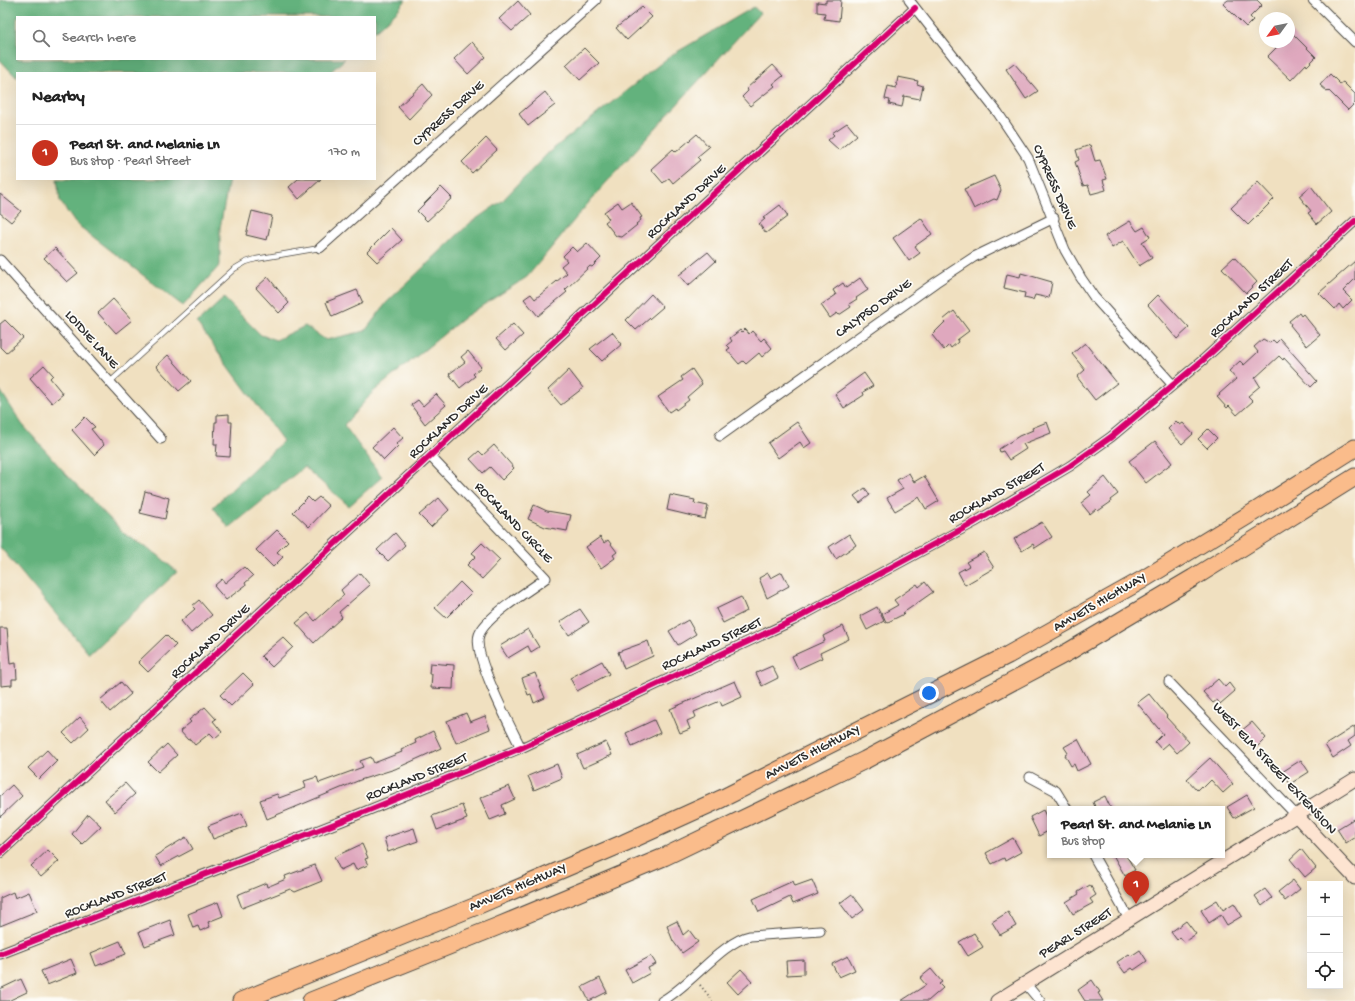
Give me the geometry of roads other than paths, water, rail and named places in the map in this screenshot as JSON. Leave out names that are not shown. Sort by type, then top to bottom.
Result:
[{"type":"highway","name":"AMVETS HIGHWAY","points":[[241,1001],[481,904],[624,844],[721,799],[1008,656],[1148,576],[1355,448]]},
{"type":"highway","name":"AMVETS HIGHWAY","points":[[311,1001],[496,927],[664,857],[865,760],[1068,652],[1193,578],[1355,477]]},
{"type":"street","name":"CYPRESS DRIVE","points":[[320,248],[596,0]]},
{"type":"street","name":"CYPRESS DRIVE","points":[[909,0],[1014,136],[1028,158],[1066,250],[1086,284],[1172,384]]},
{"type":"street","points":[[1314,0],[1355,42]]},
{"type":"street","name":"ROCKLAND DRIVE","points":[[0,853],[915,8]]},
{"type":"street","name":"CALYPSO DRIVE","points":[[720,436],[974,257],[1054,218]]},
{"type":"street","name":"ROCKLAND STREET","points":[[0,954],[342,821],[521,748],[794,620],[976,522],[1070,466],[1111,437],[1172,384],[1203,360],[1355,221]]},
{"type":"street","name":"LOIDIE LANE","points":[[0,260],[161,438]]},
{"type":"street","name":"ROCKLAND CIRCLE","points":[[430,456],[546,578],[495,615],[484,626],[479,635],[478,645],[484,668],[521,748]]},
{"type":"street","name":"WEST ELM STREET EXTENSION","points":[[1169,682],[1355,878]]},
{"type":"street","points":[[1030,777],[1056,791],[1065,806]]},
{"type":"street","name":"PEARL STREET","points":[[997,1001],[1355,779]]},
{"type":"street","points":[[1095,858],[1129,919]]},
{"type":"street","points":[[662,1001],[674,994],[730,946],[742,938],[784,933],[820,931]]},
{"type":"street","points":[[1025,984],[1040,1001]]},
{"type":"lane","points":[[110,382],[234,269],[246,262],[256,259],[320,248]]},
{"type":"place","name":"Pearl St. and Melanie Ln","points":[[1136,904]]}]
